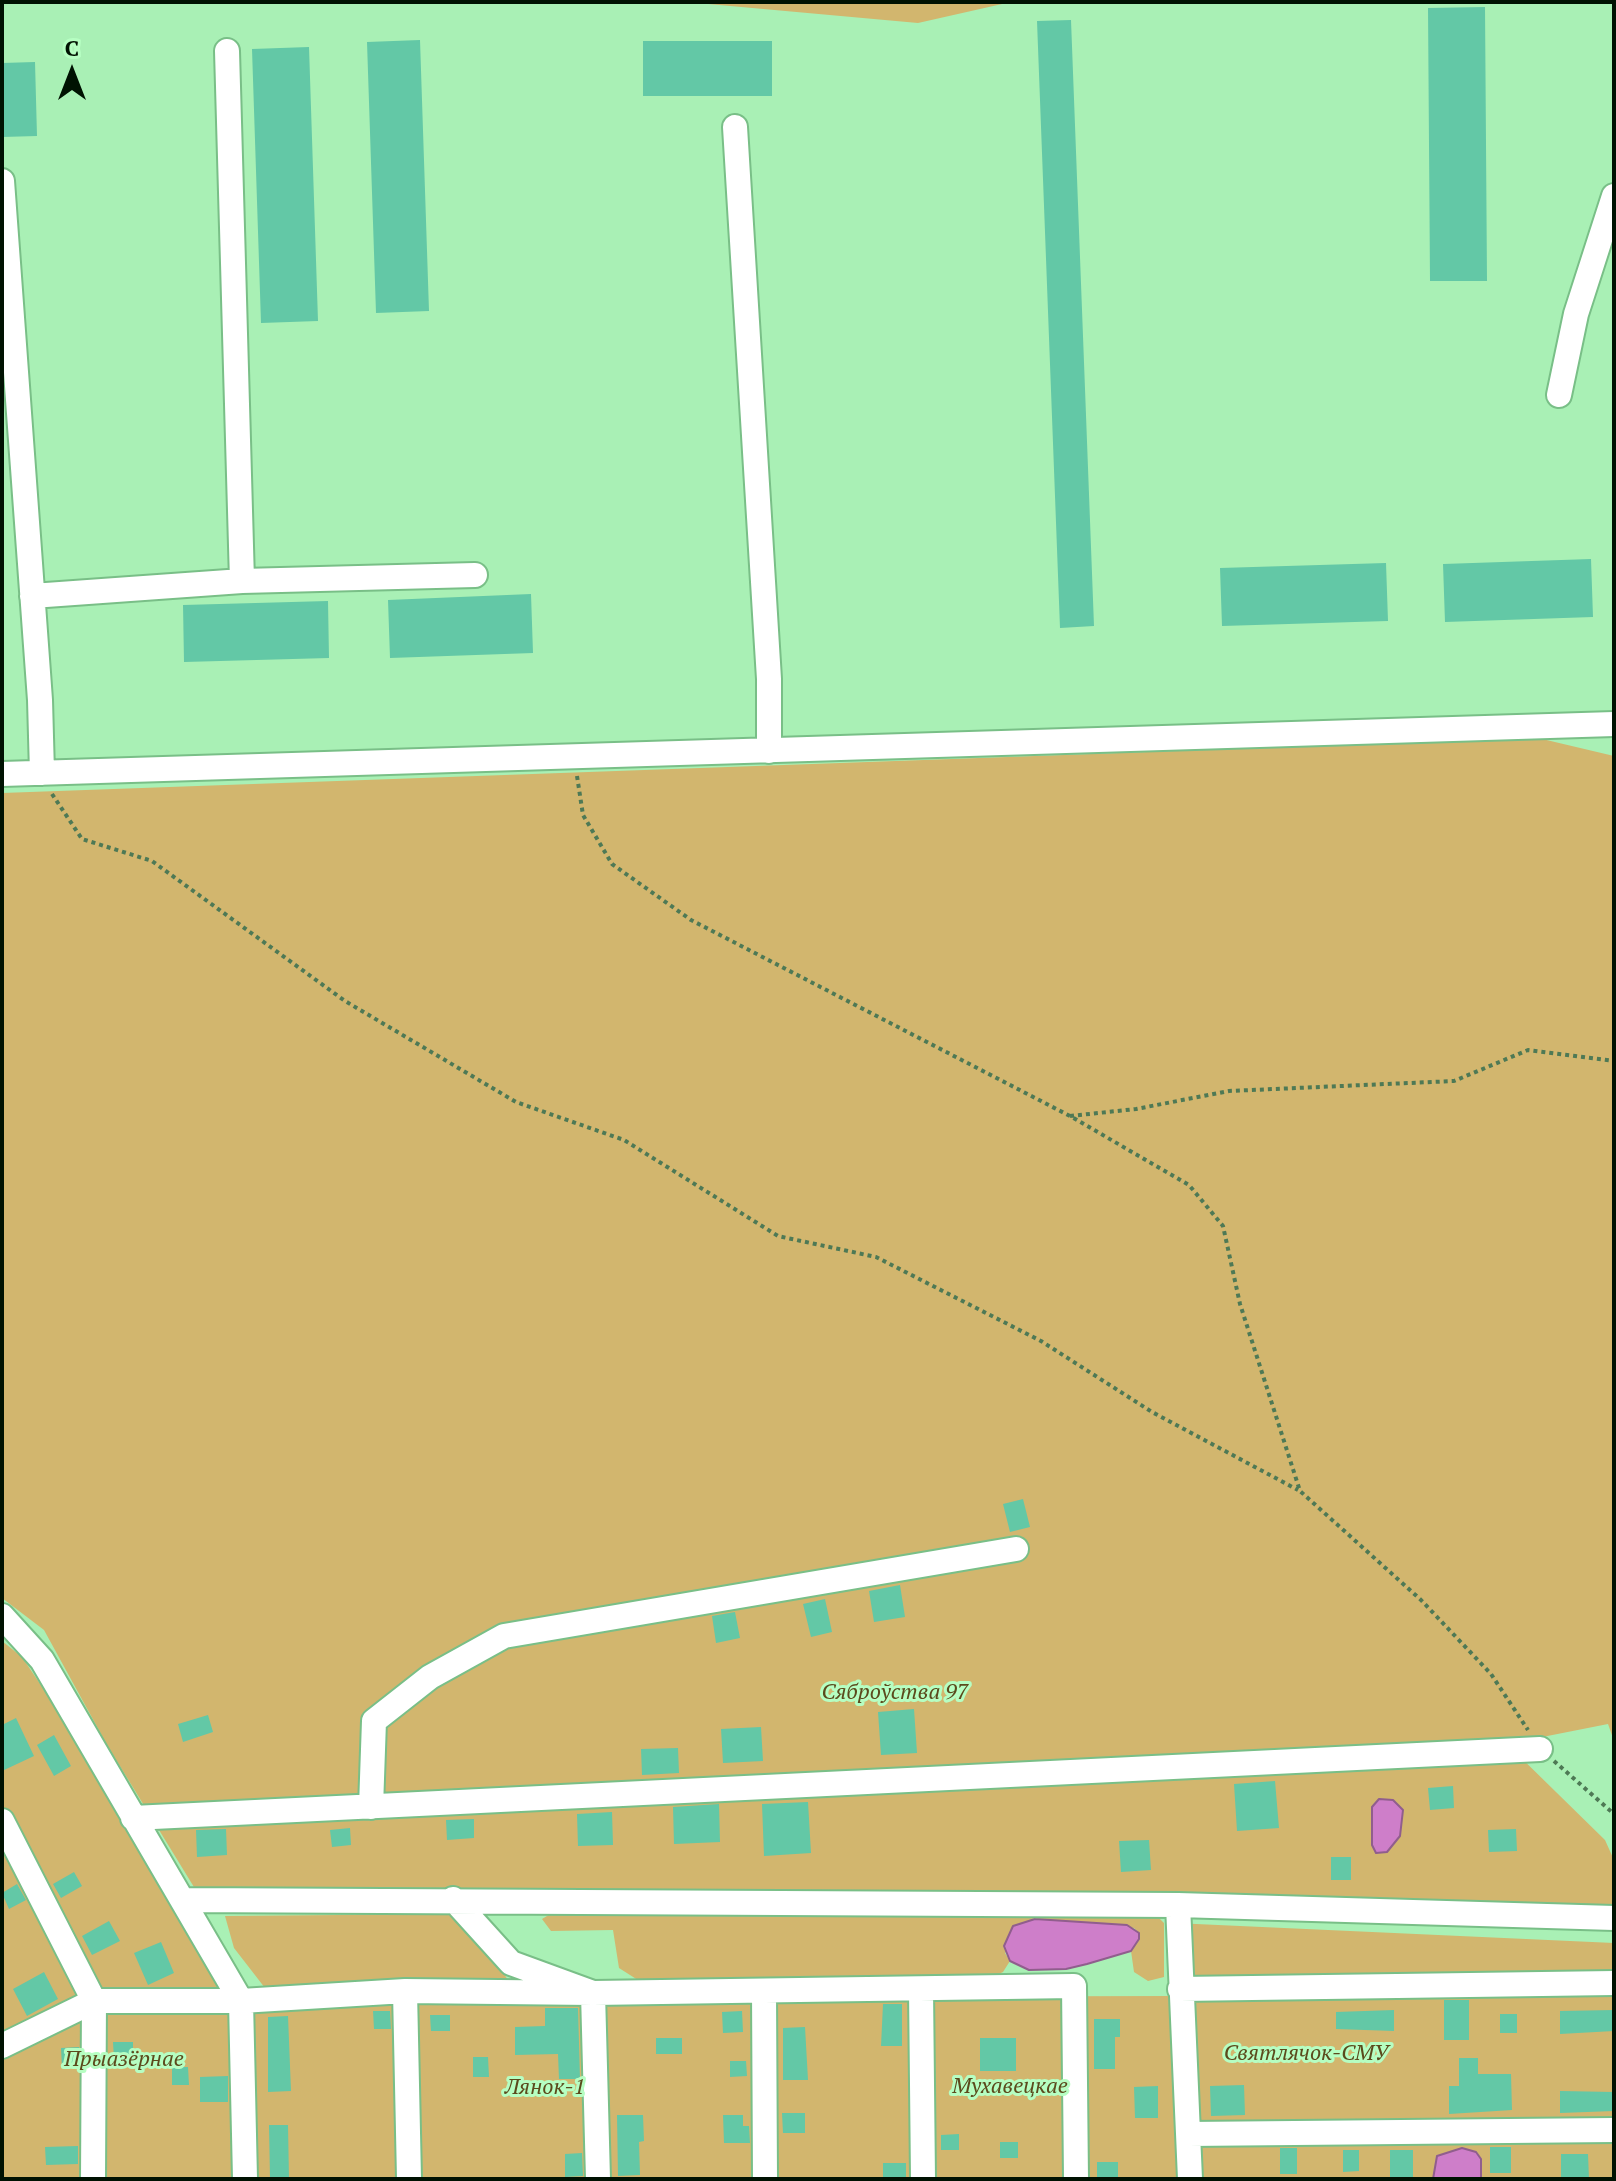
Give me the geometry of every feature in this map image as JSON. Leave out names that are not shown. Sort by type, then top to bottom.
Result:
[{"type":"street","points":[[227,51],[242,581]]},
{"type":"street","points":[[735,127],[769,679],[769,751]]},
{"type":"street","points":[[2,181],[46,782]]},
{"type":"street","points":[[1559,395],[1576,314],[1614,196]]},
{"type":"street","points":[[32,596],[242,581],[475,575]]},
{"type":"street","points":[[2,774],[46,782],[575,757],[1614,724]]},
{"type":"street","points":[[371,1807],[374,1721],[430,1677],[504,1636],[1016,1549]]},
{"type":"street","points":[[2,1616],[42,1660],[241,2001],[245,2179]]},
{"type":"street","points":[[133,1818],[1540,1749]]},
{"type":"street","points":[[2,1821],[94,2001],[93,2179]]},
{"type":"street","points":[[453,1899],[511,1963],[593,1993]]},
{"type":"street","points":[[184,1900],[1178,1905],[1614,1918]]},
{"type":"street","points":[[1178,1905],[1190,2179]]},
{"type":"street","points":[[1180,1989],[1614,1983]]},
{"type":"street","points":[[2,2046],[94,2001],[241,2001],[405,1991],[593,1993],[1074,1986],[1076,2179]]},
{"type":"street","points":[[921,1989],[923,2179]]},
{"type":"street","points":[[405,1991],[409,2179]]},
{"type":"street","points":[[764,1991],[765,2179]]},
{"type":"street","points":[[593,1993],[598,2179]]},
{"type":"street","points":[[1188,2134],[1614,2130]]},
{"type":"path","points":[[575,757],[583,815],[612,864],[691,920],[1070,1116],[1189,1185],[1223,1226],[1240,1304],[1300,1491]]},
{"type":"path","points":[[46,782],[82,839],[152,861],[345,1001],[516,1102],[624,1140],[778,1236],[876,1257],[1041,1341],[1152,1412],[1300,1491],[1421,1600],[1491,1674],[1540,1749],[1614,1814]]},
{"type":"path","points":[[1070,1116],[1136,1109],[1229,1091],[1454,1081],[1528,1050],[1614,1061]]},
{"type":"green space","points":[[686,2],[1011,2],[918,23]]},
{"type":"green space","name":"Сяброўства 97","points":[[1538,738],[1614,756],[1614,1741],[1608,1724],[1507,1744],[1605,1840],[1614,1860],[1614,1911],[197,1892],[107,1745],[44,1630],[2,1598],[2,793]]},
{"type":"green space","points":[[2,1641],[22,1657],[86,1752],[240,2006],[397,1998],[1170,1996],[1174,1923],[1614,1943],[1614,2179],[2,2179]]},
{"type":"green space","points":[[1038,1909],[1159,1918],[1164,1923],[1164,1977],[1148,1981],[1134,1972],[1131,1951],[1139,1933],[1134,1928],[1035,1919],[1005,1953],[1010,1961],[1003,1972],[984,1981],[641,1982],[619,1968],[613,1930],[551,1931],[542,1919],[552,1913]]},
{"type":"green space","points":[[453,1914],[491,1952],[509,1982],[265,1988],[234,1948],[225,1916]]},
{"type":"shaded area","points":[[1379,1799],[1393,1800],[1403,1810],[1400,1836],[1387,1852],[1376,1853],[1372,1845],[1372,1807]]},
{"type":"shaded area","points":[[1035,1919],[1127,1925],[1139,1933],[1139,1939],[1131,1951],[1087,1964],[1066,1969],[1029,1970],[1010,1961],[1004,1946],[1013,1926]]},
{"type":"shaded area","points":[[1462,2148],[1476,2152],[1481,2159],[1481,2179],[1433,2179],[1437,2156]]},
{"type":"building","points":[[1485,7],[1487,281],[1430,281],[1428,8]]},
{"type":"building","points":[[1071,20],[1094,626],[1060,628],[1037,21]]},
{"type":"building","points":[[420,40],[429,311],[376,313],[367,42]]},
{"type":"building","points":[[643,41],[772,41],[772,96],[643,96]]},
{"type":"building","points":[[309,47],[318,321],[261,323],[252,49]]},
{"type":"building","points":[[35,62],[37,136],[2,137],[2,63]]},
{"type":"building","points":[[1591,559],[1593,617],[1445,622],[1443,564]]},
{"type":"building","points":[[1386,563],[1388,621],[1222,626],[1220,568]]},
{"type":"building","points":[[531,594],[533,653],[390,658],[388,600]]},
{"type":"building","points":[[328,601],[329,658],[184,662],[183,605]]},
{"type":"building","points":[[1023,1499],[1030,1527],[1010,1532],[1003,1504]]},
{"type":"building","points":[[900,1585],[905,1617],[874,1622],[869,1591]]},
{"type":"building","points":[[825,1599],[832,1632],[811,1637],[803,1604]]},
{"type":"building","points":[[735,1612],[740,1638],[716,1643],[712,1616]]},
{"type":"building","points":[[914,1709],[917,1753],[881,1755],[878,1712]]},
{"type":"building","points":[[208,1715],[213,1732],[183,1742],[178,1724]]},
{"type":"building","points":[[16,1718],[34,1756],[2,1771],[2,1725]]},
{"type":"building","points":[[761,1727],[763,1761],[723,1763],[721,1729]]},
{"type":"building","points":[[54,1735],[71,1766],[54,1776],[37,1745]]},
{"type":"building","points":[[678,1748],[679,1773],[642,1775],[641,1749]]},
{"type":"building","points":[[1275,1781],[1279,1828],[1237,1831],[1234,1784]]},
{"type":"building","points":[[1453,1786],[1454,1808],[1430,1810],[1428,1788]]},
{"type":"building","points":[[808,1802],[811,1853],[764,1856],[762,1804]]},
{"type":"building","points":[[719,1804],[720,1842],[674,1844],[673,1807]]},
{"type":"building","points":[[612,1812],[613,1845],[578,1846],[577,1814]]},
{"type":"building","points":[[474,1819],[474,1838],[447,1840],[446,1820]]},
{"type":"building","points":[[350,1828],[351,1845],[332,1847],[330,1830]]},
{"type":"building","points":[[226,1829],[227,1855],[197,1857],[196,1830]]},
{"type":"building","points":[[1516,1829],[1517,1851],[1489,1852],[1488,1830]]},
{"type":"building","points":[[1149,1840],[1151,1870],[1121,1872],[1119,1841]]},
{"type":"building","points":[[1331,1857],[1351,1857],[1351,1880],[1331,1880]]},
{"type":"building","points":[[74,1872],[82,1886],[61,1898],[53,1884]]},
{"type":"building","points":[[17,1884],[26,1900],[9,1909],[2,1893]]},
{"type":"building","points":[[109,1921],[120,1941],[92,1955],[82,1936]]},
{"type":"building","points":[[161,1942],[174,1973],[148,1985],[134,1953]]},
{"type":"building","points":[[44,1972],[58,1999],[27,2016],[13,1989]]},
{"type":"building","points":[[1444,2000],[1469,2000],[1469,2040],[1444,2040]]},
{"type":"building","points":[[883,2004],[902,2004],[902,2046],[881,2046]]},
{"type":"building","points":[[545,2008],[578,2008],[580,2079],[559,2079],[558,2054],[515,2055],[515,2027],[545,2026]]},
{"type":"building","points":[[1394,2010],[1394,2031],[1336,2029],[1336,2012]]},
{"type":"building","points":[[1614,2010],[1614,2031],[1560,2034],[1560,2011]]},
{"type":"building","points":[[373,2011],[390,2011],[391,2029],[374,2029]]},
{"type":"building","points":[[742,2011],[743,2032],[723,2033],[722,2012]]},
{"type":"building","points":[[1500,2014],[1517,2014],[1517,2033],[1500,2033]]},
{"type":"building","points":[[430,2015],[450,2015],[450,2031],[431,2031]]},
{"type":"building","points":[[288,2016],[291,2091],[268,2092],[268,2017]]},
{"type":"building","points":[[1094,2019],[1120,2019],[1120,2037],[1115,2037],[1115,2069],[1094,2069]]},
{"type":"building","points":[[805,2027],[808,2080],[783,2080],[783,2028]]},
{"type":"building","points":[[656,2038],[682,2038],[682,2054],[656,2054]]},
{"type":"building","points":[[980,2038],[1016,2038],[1016,2071],[980,2071]]},
{"type":"building","points":[[113,2042],[133,2042],[133,2059],[114,2060]]},
{"type":"building","points":[[79,2047],[79,2067],[62,2068],[61,2048]]},
{"type":"building","points":[[473,2057],[488,2057],[489,2077],[473,2077]]},
{"type":"building","points":[[1459,2058],[1478,2058],[1478,2074],[1511,2074],[1512,2110],[1449,2114],[1449,2086],[1459,2086]]},
{"type":"building","points":[[730,2061],[746,2061],[747,2076],[730,2077]]},
{"type":"building","points":[[172,2067],[188,2067],[189,2085],[172,2085]]},
{"type":"building","points":[[228,2076],[228,2102],[200,2102],[200,2077]]},
{"type":"building","points":[[1244,2085],[1245,2115],[1211,2116],[1210,2086]]},
{"type":"building","points":[[1158,2086],[1158,2118],[1135,2118],[1134,2087]]},
{"type":"building","points":[[1560,2091],[1614,2092],[1614,2111],[1560,2113]]},
{"type":"building","points":[[782,2113],[805,2113],[805,2133],[783,2133]]},
{"type":"building","points":[[617,2115],[643,2115],[644,2141],[639,2142],[640,2175],[618,2176]]},
{"type":"building","points":[[723,2115],[743,2115],[743,2126],[749,2126],[750,2143],[724,2143]]},
{"type":"building","points":[[269,2125],[288,2125],[289,2179],[270,2179]]},
{"type":"building","points":[[959,2134],[959,2150],[941,2150],[941,2135]]},
{"type":"building","points":[[1000,2142],[1018,2142],[1018,2158],[1000,2158]]},
{"type":"building","points":[[78,2146],[78,2164],[46,2165],[45,2147]]},
{"type":"building","points":[[1490,2147],[1511,2147],[1511,2173],[1490,2173]]},
{"type":"building","points":[[1280,2148],[1297,2148],[1297,2174],[1280,2174]]},
{"type":"building","points":[[1343,2150],[1359,2150],[1359,2171],[1343,2172]]},
{"type":"building","points":[[1390,2150],[1413,2150],[1413,2179],[1390,2179]]},
{"type":"building","points":[[582,2153],[583,2176],[565,2177],[565,2154]]},
{"type":"building","points":[[1561,2154],[1588,2154],[1589,2179],[1561,2179]]},
{"type":"building","points":[[1097,2162],[1118,2162],[1118,2178],[1097,2178]]},
{"type":"building","points":[[883,2163],[906,2163],[906,2179],[883,2179]]},
{"type":"park label","name":"Святлячок-СМУ","points":[[1306,2054]]},
{"type":"park label","name":"Прыазёрнае","points":[[124,2060]]},
{"type":"park label","name":"Мухавецкае","points":[[1010,2087]]},
{"type":"park label","name":"Лянок-1","points":[[545,2088]]}]
